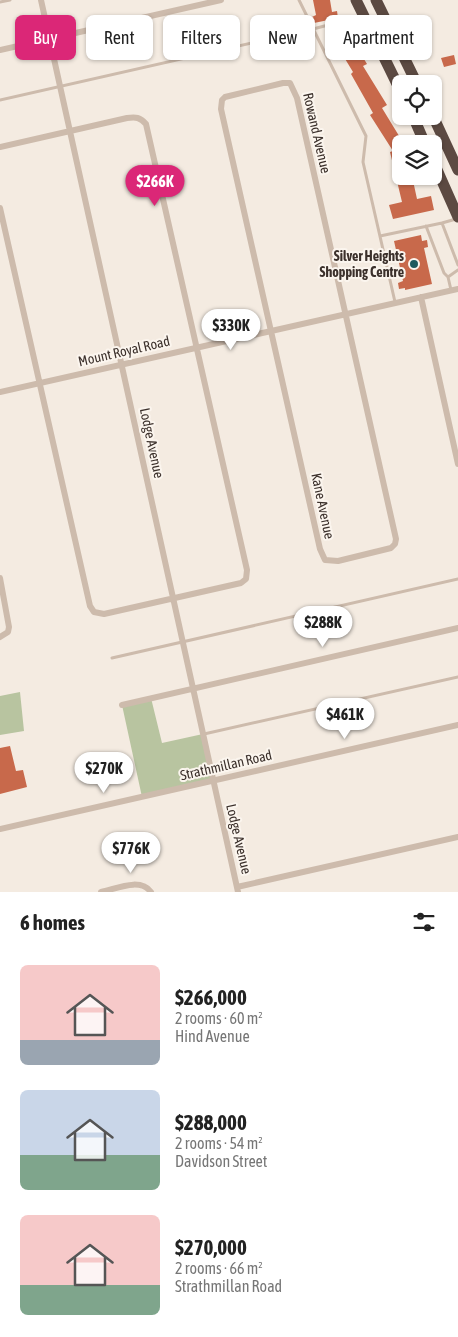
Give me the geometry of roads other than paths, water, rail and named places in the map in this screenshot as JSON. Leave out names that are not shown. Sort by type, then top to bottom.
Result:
[{"type":"highway","points":[[356,0],[393,75]]},
{"type":"highway","points":[[376,0],[413,75]]},
{"type":"highway","points":[[437,125],[458,170]]},
{"type":"highway","points":[[442,181],[458,218]]},
{"type":"street","name":"Lodge Avenue","points":[[41,0],[44,15]]},
{"type":"street","points":[[76,33],[221,0]]},
{"type":"street","points":[[0,50],[15,47]]},
{"type":"street","name":"Lodge Avenue","points":[[54,60],[238,890]]},
{"type":"street","name":"Rowand Avenue","points":[[272,330],[221,104],[225,97],[230,95],[274,85],[290,83],[296,98],[346,314]]},
{"type":"street","points":[[0,147],[137,117],[146,124],[247,570],[246,579],[241,583],[99,614],[94,612],[90,606],[0,208]]},
{"type":"street","name":"Mount Royal Road","points":[[0,392],[455,289]]},
{"type":"street","points":[[421,297],[458,464]]},
{"type":"street","name":"Kane Avenue","points":[[272,330],[322,555],[325,560],[331,561],[383,551],[391,548],[395,544],[396,539],[346,314]]},
{"type":"street","points":[[0,578],[9,627],[8,632],[0,638]]},
{"type":"street","points":[[122,705],[458,628]]},
{"type":"street","name":"Strathmillan Road","points":[[0,829],[458,725]]},
{"type":"street","points":[[238,890],[458,837]]},
{"type":"street","points":[[101,892],[136,884],[146,886],[151,892]]},
{"type":"lane","points":[[0,2],[10,0]]},
{"type":"lane","points":[[299,0],[306,15]]},
{"type":"lane","points":[[315,28],[355,18],[363,14]]},
{"type":"lane","points":[[315,33],[366,136],[364,162],[395,303]]},
{"type":"lane","points":[[0,100],[250,43]]},
{"type":"lane","points":[[380,236],[458,218]]},
{"type":"lane","points":[[442,223],[458,265]]},
{"type":"lane","points":[[426,226],[444,273],[455,289]]},
{"type":"lane","points":[[448,277],[458,270]]},
{"type":"lane","points":[[112,658],[458,579]]},
{"type":"lane","points":[[204,734],[458,677]]},
{"type":"place","name":"Silver Heights Shopping Centre","points":[[414,264]]}]
